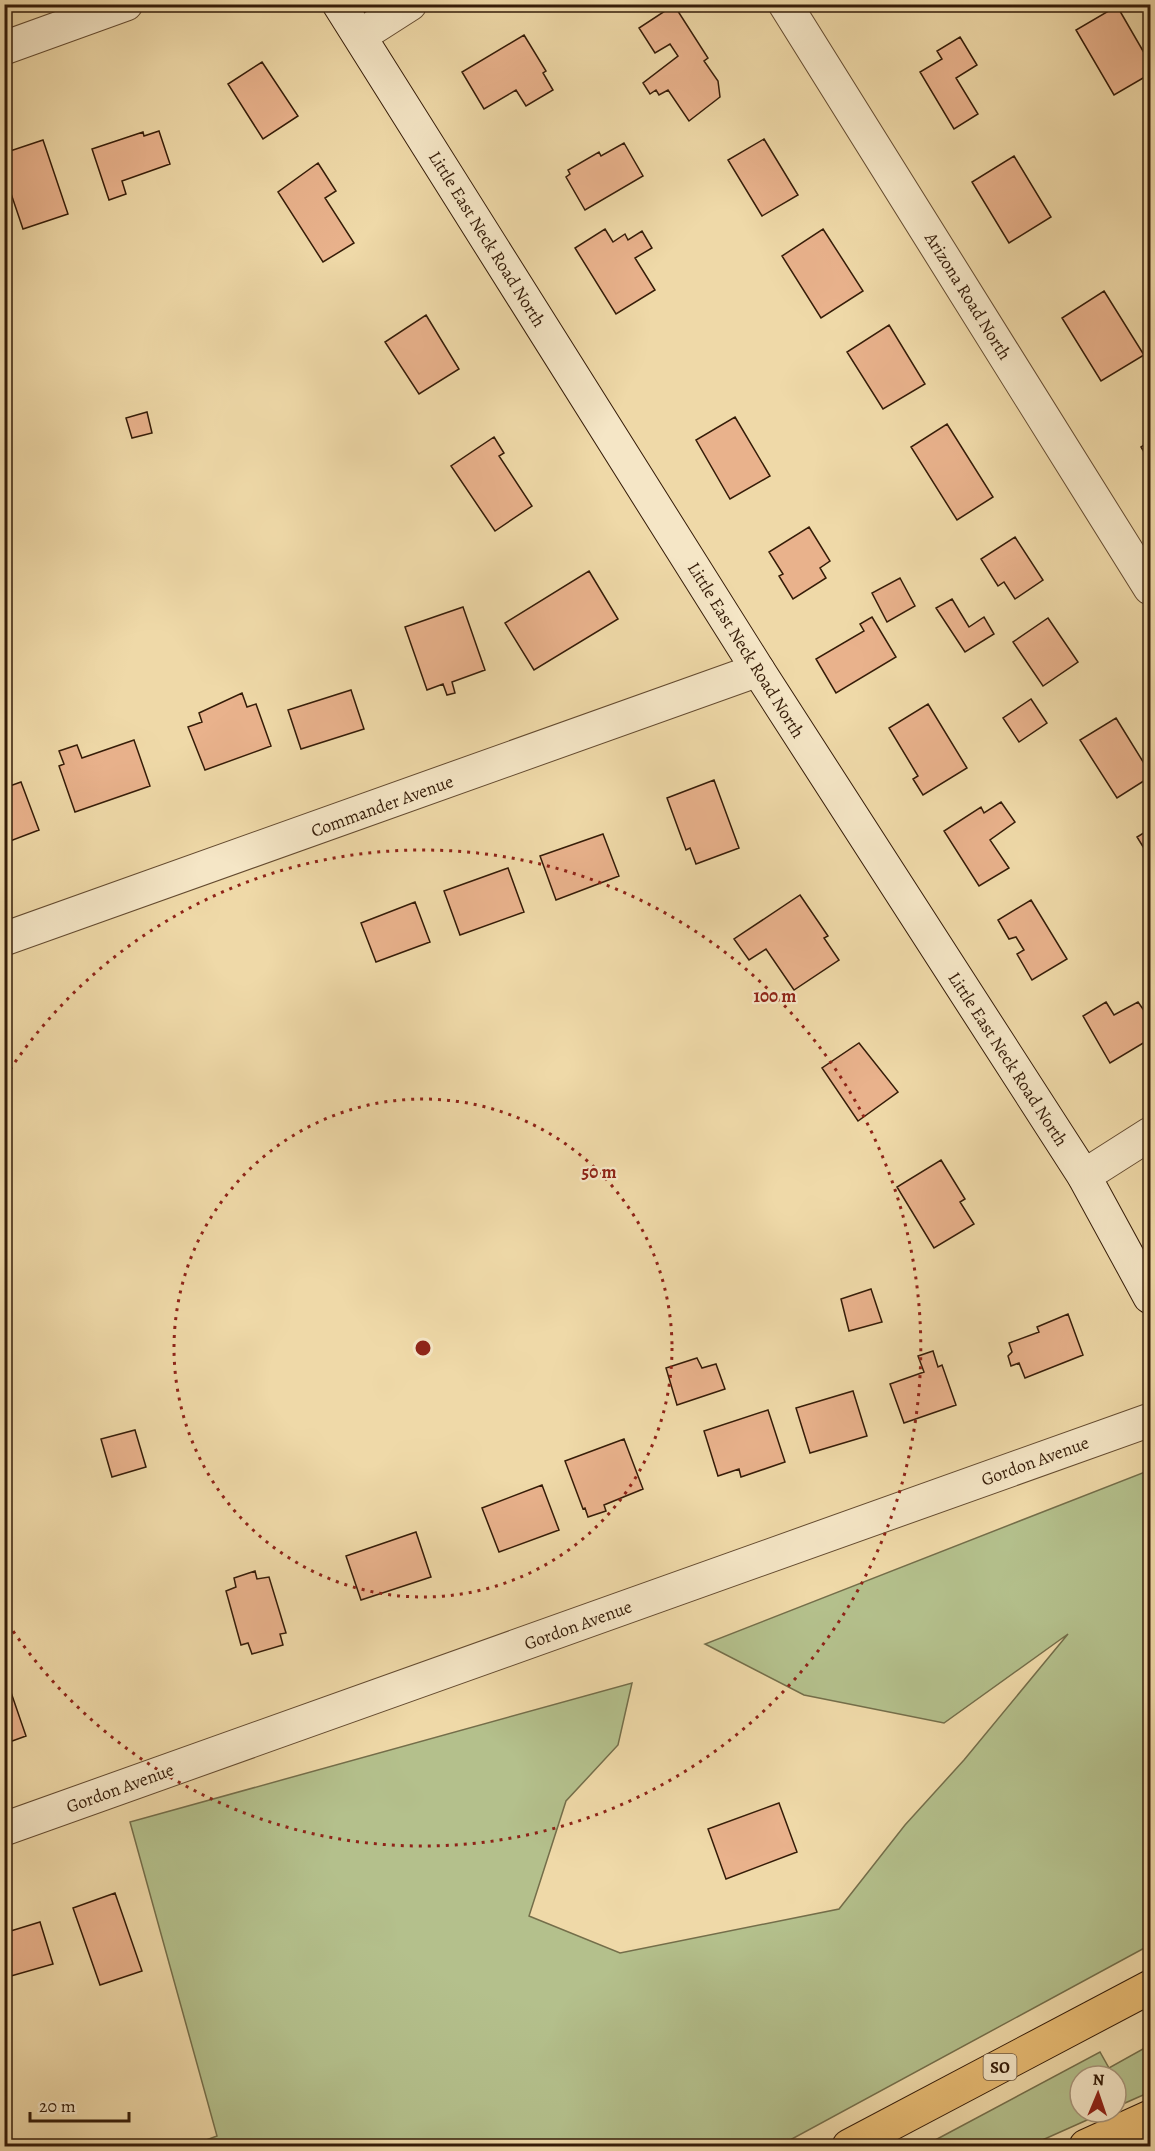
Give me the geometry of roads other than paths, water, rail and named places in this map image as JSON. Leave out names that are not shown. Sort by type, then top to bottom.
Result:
[{"type":"highway","name":"SO","points":[[849,2146],[1150,1987]]},
{"type":"highway","points":[[1086,2146],[1150,2117]]},
{"type":"street","points":[[4,48],[126,4]]},
{"type":"street","name":"Little East Neck Road North","points":[[339,4],[758,670],[1084,1176],[1150,1297]]},
{"type":"street","points":[[360,36],[410,4]]},
{"type":"street","name":"Arizona Road North","points":[[785,4],[1150,588]]},
{"type":"street","name":"Commander Avenue","points":[[4,939],[758,670]]},
{"type":"street","points":[[1084,1176],[1150,1134]]},
{"type":"street","name":"Gordon Avenue","points":[[4,1829],[1150,1420]]}]
